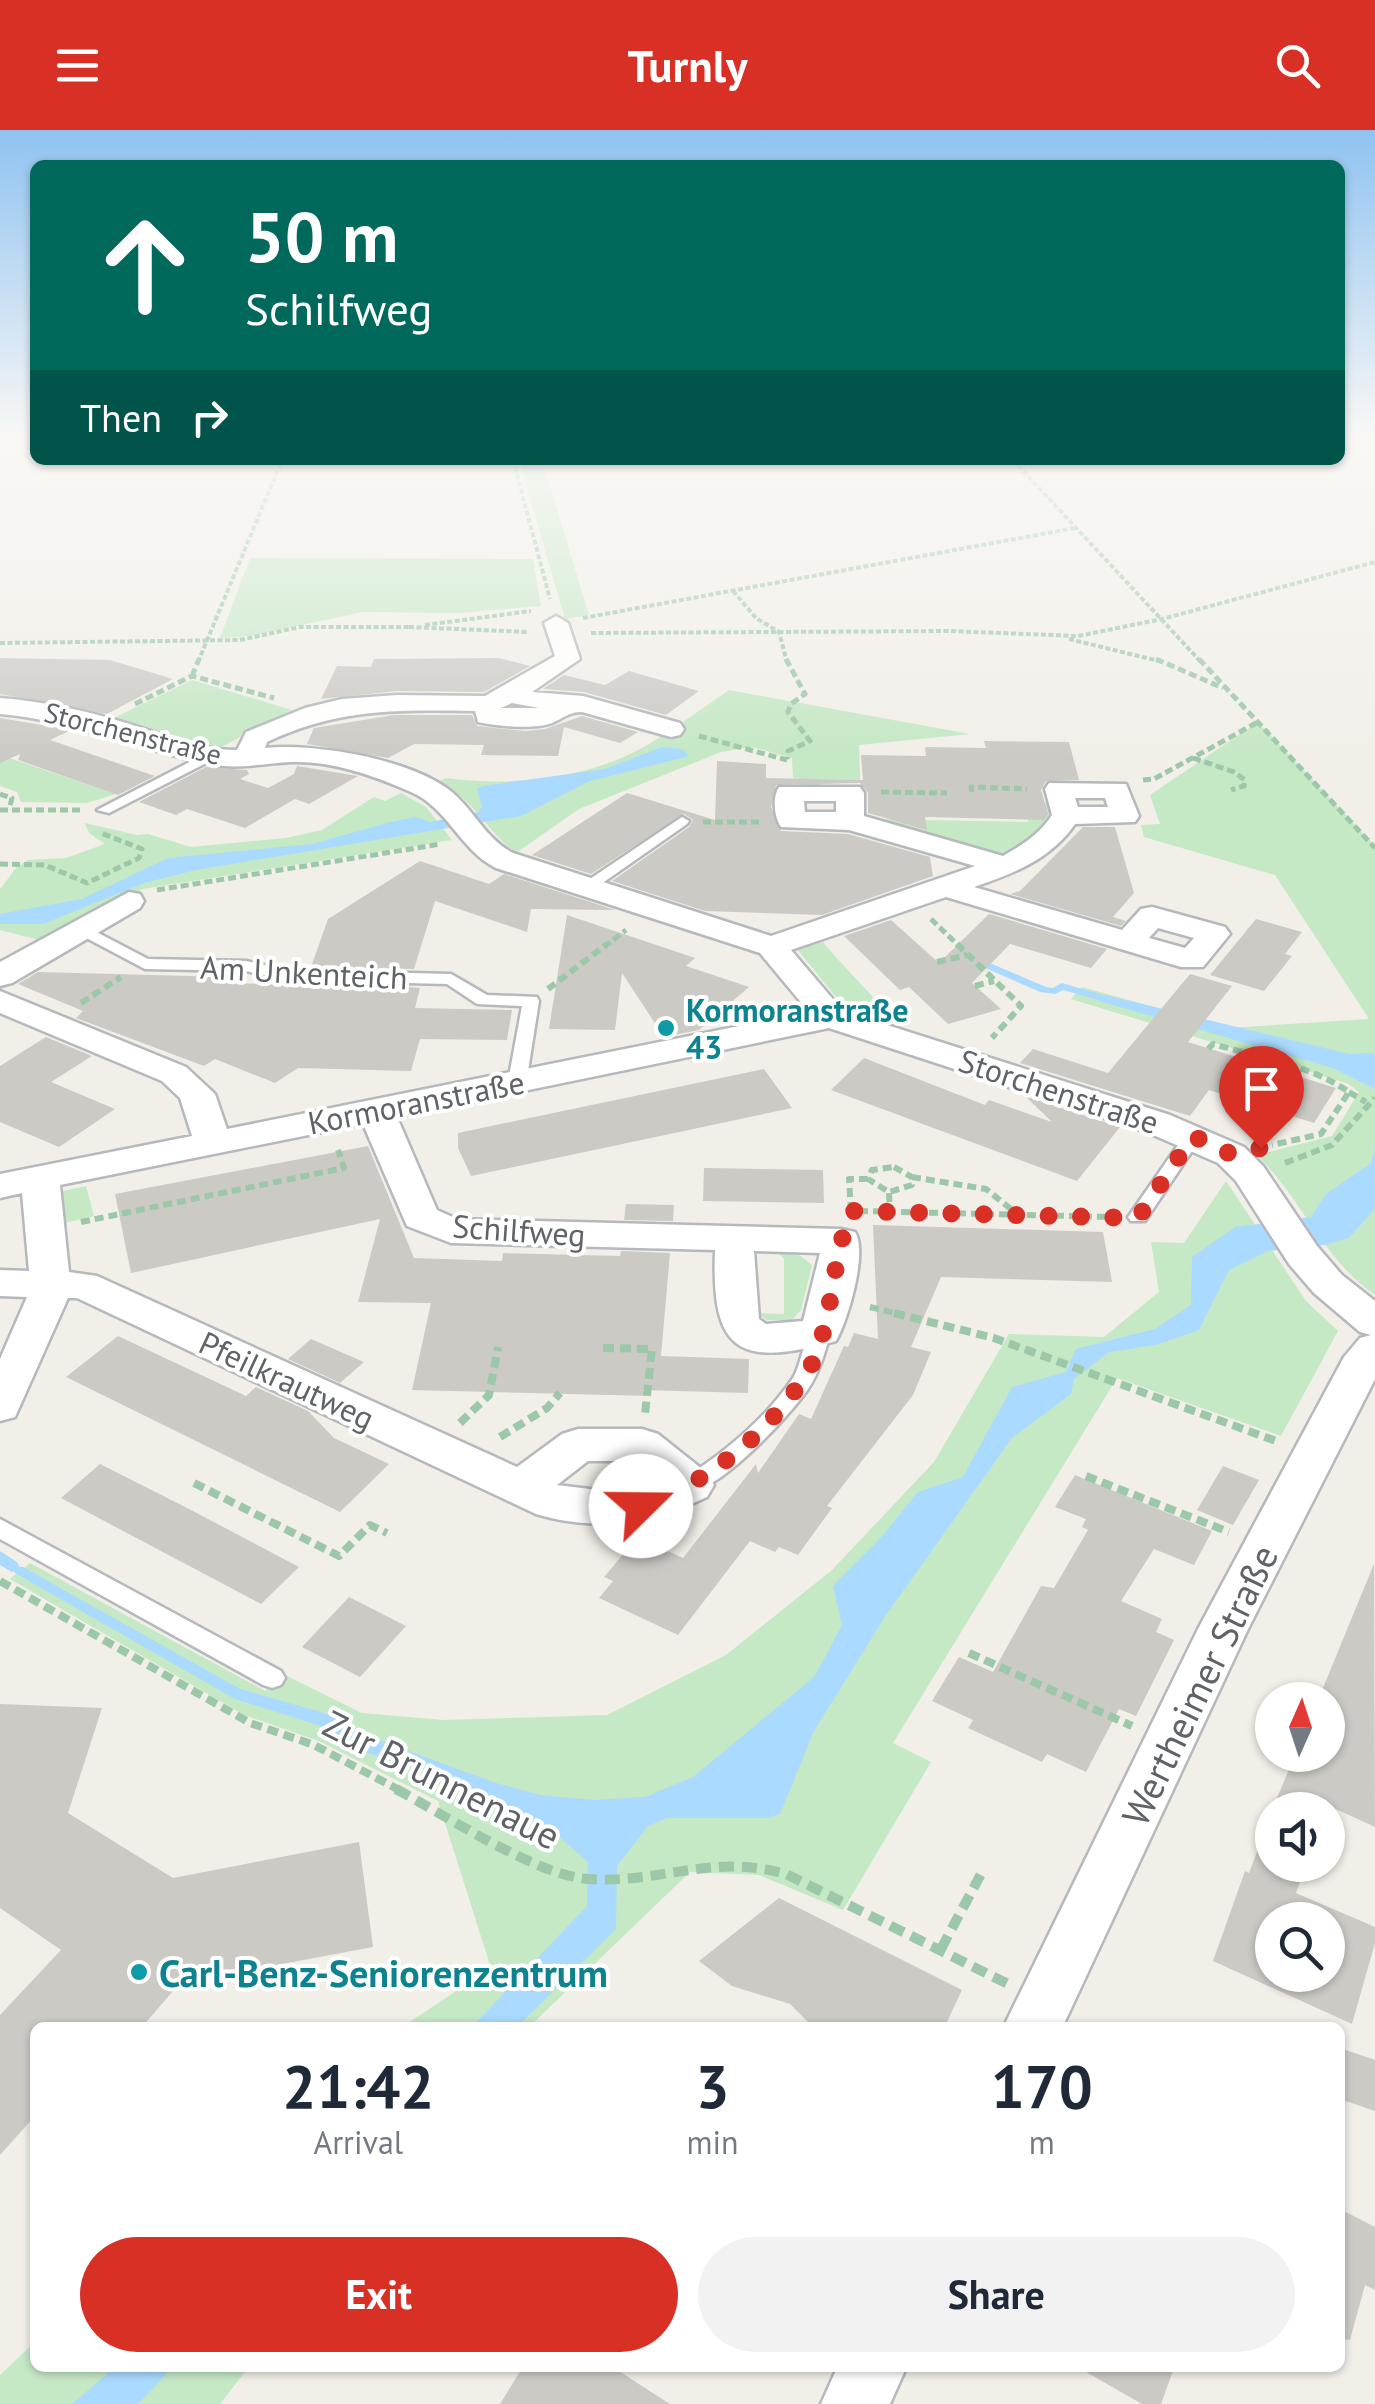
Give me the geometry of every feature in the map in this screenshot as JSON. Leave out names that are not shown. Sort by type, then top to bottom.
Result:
[{"type":"street","points":[[556,622],[568,659],[499,700],[487,716],[543,717],[562,705],[584,704],[670,729]]},
{"type":"street","points":[[248,759],[255,738],[318,710],[378,702],[499,700]]},
{"type":"street","name":"Storchenstraße","points":[[0,706],[44,708],[100,721],[209,756],[327,756],[428,789],[491,854],[517,866],[771,946]]},
{"type":"street","points":[[789,787],[1006,866]]},
{"type":"street","points":[[831,1018],[771,946],[1006,866],[1040,848],[1057,832],[1062,802],[1125,816],[1116,790]]},
{"type":"street","points":[[950,886],[1129,941]]},
{"type":"street","points":[[8,964],[81,929],[129,900]]},
{"type":"street","points":[[0,1001],[174,1074],[198,1094],[212,1143]]},
{"type":"street","name":"Storchenstraße","points":[[831,1018],[1193,1136],[1241,1164]]},
{"type":"street","name":"Kormoranstraße","points":[[0,1186],[831,1018]]},
{"type":"street","name":"Schilfweg","points":[[376,1110],[421,1218],[451,1232],[734,1239],[846,1226]]},
{"type":"street","points":[[1241,1164],[1303,1255],[1328,1284],[1375,1322]]},
{"type":"street","points":[[0,1406],[46,1304],[50,1284],[40,1178]]},
{"type":"street","points":[[734,1239],[734,1318],[744,1331],[760,1338],[793,1338],[826,1314],[846,1226]]},
{"type":"street","name":"Pfeilkrautweg","points":[[0,1282],[83,1285],[552,1502],[609,1510],[641,1506],[691,1485]]},
{"type":"street","name":"Wertheimer Straße","points":[[1038,2015],[1222,1630],[1312,1455],[1366,1357],[1375,1348]]},
{"type":"street","points":[[522,1488],[578,1444],[642,1446],[691,1485]]},
{"type":"street","points":[[855,2404],[870,2372]]},
{"type":"lane","points":[[104,810],[209,756]]},
{"type":"lane","points":[[586,888],[682,822]]},
{"type":"lane","name":"Am Unkenteich","points":[[81,929],[145,964],[246,966],[287,975],[450,980],[484,1000],[530,1001]]},
{"type":"lane","points":[[522,1081],[519,1071],[530,1001]]},
{"type":"lane","points":[[1138,1218],[1193,1136]]},
{"type":"lane","name":"Pfeilkrautweg","points":[[691,1485],[712,1473],[760,1429],[808,1371],[826,1314]]},
{"type":"lane","points":[[0,1528],[272,1678]]},
{"type":"path","points":[[192,676],[246,545]]},
{"type":"path","points":[[536,545],[556,622]]},
{"type":"path","points":[[409,627],[522,611],[556,622],[982,545]]},
{"type":"path","points":[[1092,545],[1375,848]]},
{"type":"path","points":[[1053,637],[1162,618],[1375,562]]},
{"type":"path","points":[[733,591],[756,618],[779,632],[789,670],[805,694],[790,704],[788,712],[810,741],[788,751],[789,787]]},
{"type":"path","points":[[0,643],[206,640],[258,637],[300,627],[556,622],[779,632],[949,631],[1053,637],[1137,654],[1188,670],[1228,690]]},
{"type":"path","points":[[100,721],[192,676],[318,710]]},
{"type":"path","points":[[1116,790],[1121,782],[1154,779],[1258,722]]},
{"type":"path","points":[[670,729],[745,748],[789,787]]},
{"type":"path","points":[[1192,758],[1246,780],[1244,786],[1231,790]]},
{"type":"path","points":[[682,822],[789,787]]},
{"type":"path","points":[[972,792],[971,787],[1062,802]]},
{"type":"path","points":[[850,807],[947,792]]},
{"type":"path","points":[[0,794],[12,798],[8,810]]},
{"type":"path","points":[[0,810],[104,810]]},
{"type":"path","points":[[0,864],[45,865],[90,884],[139,858],[142,849],[93,827],[104,810]]},
{"type":"path","points":[[129,900],[151,891],[467,826]]},
{"type":"path","points":[[909,900],[1021,1006],[971,1061]]},
{"type":"path","points":[[530,1001],[653,910]]},
{"type":"path","points":[[937,962],[968,955]]},
{"type":"path","points":[[976,986],[995,981]]},
{"type":"path","points":[[1208,1048],[1213,1044],[1340,1084],[1366,1102]]},
{"type":"path","points":[[1241,1164],[1321,1134],[1349,1092]]},
{"type":"path","points":[[1241,1164],[1324,1151],[1341,1139],[1366,1102],[1375,1098]]},
{"type":"path","points":[[45,1230],[344,1168],[328,1120]]},
{"type":"path","points":[[868,1180],[872,1170],[886,1166],[902,1168],[912,1177],[986,1189],[1018,1215]]},
{"type":"path","points":[[868,1180],[874,1188],[889,1193],[912,1185],[912,1177]]},
{"type":"path","points":[[868,1180],[849,1179],[846,1226],[890,1213],[1138,1218]]},
{"type":"path","points":[[889,1193],[890,1213]]},
{"type":"path","points":[[826,1314],[994,1338],[1312,1455]]},
{"type":"path","points":[[452,1456],[489,1395],[498,1346]]},
{"type":"path","points":[[603,1348],[652,1349],[642,1446]]},
{"type":"path","points":[[452,1456],[492,1442],[547,1408],[560,1393]]},
{"type":"path","points":[[1086,1476],[1230,1533]]},
{"type":"path","points":[[194,1483],[339,1556],[370,1525],[388,1533]]},
{"type":"path","name":"Zur Brunnenaue","points":[[0,1581],[250,1724],[314,1745],[542,1866],[586,1879],[621,1879],[717,1864],[761,1867],[786,1874],[941,1949],[1038,2015]]},
{"type":"path","points":[[969,1654],[1131,1726]]},
{"type":"path","points":[[941,1949],[982,1874]]},
{"type":"green space","points":[[544,545],[568,545],[589,615],[565,619]]},
{"type":"green space","points":[[250,558],[533,559],[541,606],[460,613],[363,612],[250,636],[220,638]]},
{"type":"green space","points":[[192,680],[292,710],[217,749],[116,717]]},
{"type":"green space","points":[[729,690],[970,734],[859,745],[860,780],[821,779],[820,789],[800,788],[799,779],[793,778],[792,758],[752,747],[721,752],[579,809],[516,853],[461,796],[438,782],[446,778],[521,781],[598,767],[644,747]]},
{"type":"green space","points":[[1258,722],[1375,846],[1375,1295],[1341,1264],[1257,1155],[1332,1136],[1359,1092],[1349,1084],[1071,999],[1082,987],[1229,1028],[1369,1019],[1275,875],[1144,837],[1141,825],[1160,824],[1150,795]]},
{"type":"green space","points":[[0,755],[116,794],[87,803],[21,802],[17,792],[0,786]]},
{"type":"green space","points":[[401,793],[426,807],[452,840],[142,889],[43,941],[0,930],[0,889],[17,867],[28,860],[66,858],[105,844],[89,833],[85,823],[148,834],[191,847],[286,838],[322,830],[374,797],[385,801]]},
{"type":"green space","points":[[1024,803],[1047,803],[1051,818],[1018,847],[1002,853],[992,854],[867,819],[1028,822]]},
{"type":"green space","points":[[823,942],[898,1024],[844,1007],[797,949]]},
{"type":"green space","points":[[1226,1181],[1306,1301],[1338,1331],[1281,1436],[1117,1378],[893,1743],[931,1762],[843,1910],[759,1875],[690,1872],[534,2022],[410,2022],[491,1968],[438,1801],[319,1741],[244,1715],[10,1579],[30,1563],[265,1691],[283,1674],[362,1713],[444,1720],[607,1715],[726,1655],[832,1570],[934,1462],[1009,1334],[1104,1337],[1159,1292],[1151,1242],[1184,1243]]},
{"type":"green space","points":[[86,1186],[94,1216],[56,1225],[49,1194]]},
{"type":"green space","points":[[773,1247],[790,1248],[812,1265],[801,1310],[792,1320],[766,1320],[758,1313],[784,1314],[784,1259]]},
{"type":"green space","points":[[30,2347],[30,2372],[245,2372],[220,2404],[0,2404],[0,2375]]},
{"type":"water","points":[[662,747],[682,749],[689,756],[590,781],[521,816],[196,870],[144,883],[43,924],[0,924],[0,914],[82,899],[168,858],[312,844],[416,817],[430,822],[479,812],[482,806],[477,789],[483,786],[605,769]]},
{"type":"water","points":[[1105,995],[1349,1054],[1375,1053],[1375,1089],[1333,1068],[1099,1001]]},
{"type":"water","points":[[1375,1148],[1375,1208],[1349,1238],[1268,1251],[1229,1270],[1199,1330],[1156,1345],[1109,1352],[1074,1379],[1071,1394],[1012,1438],[886,1615],[814,1731],[780,1814],[768,1818],[667,1818],[648,1826],[617,1866],[616,1929],[522,2022],[477,2022],[587,1906],[588,1862],[556,1834],[414,1766],[364,1752],[318,1725],[235,1699],[15,1573],[12,1566],[23,1567],[240,1689],[324,1713],[381,1741],[496,1783],[540,1795],[594,1800],[645,1797],[693,1777],[815,1676],[842,1625],[833,1586],[878,1541],[918,1492],[963,1477],[1012,1387],[1066,1372],[1076,1349],[1155,1329],[1191,1305],[1192,1257],[1235,1227],[1311,1217],[1326,1194],[1371,1163]]},
{"type":"water","points":[[109,2372],[168,2372],[138,2404],[72,2404]]},
{"type":"building","points":[[0,658],[110,660],[173,679],[107,714],[0,694]]},
{"type":"building","points":[[499,658],[530,666],[484,692],[397,691],[321,699],[337,666],[371,667],[374,659]]},
{"type":"building","points":[[629,671],[699,691],[666,715],[584,692],[543,689],[564,675],[605,685]]},
{"type":"building","points":[[394,715],[472,715],[477,726],[525,731],[545,729],[582,716],[638,732],[620,743],[564,727],[558,756],[481,755],[484,745],[414,744],[388,758],[307,744],[314,728]]},
{"type":"building","points":[[0,718],[71,730],[50,740],[155,776],[118,795],[18,760],[20,754],[0,763]]},
{"type":"building","points":[[984,741],[1069,742],[1079,780],[1046,781],[1041,790],[1048,814],[1044,820],[925,817],[927,830],[868,813],[868,793],[860,783],[776,785],[771,807],[781,831],[848,834],[930,857],[933,876],[822,915],[705,911],[612,881],[689,827],[693,820],[684,814],[591,874],[532,855],[627,793],[715,820],[717,761],[766,764],[766,778],[863,780],[861,755],[926,756],[925,747],[986,748]]},
{"type":"building","points":[[297,766],[358,776],[309,804],[295,799],[245,828],[187,809],[176,815],[139,802],[206,767],[247,770],[249,774],[240,779],[268,788],[294,774]]},
{"type":"building","points":[[1083,827],[1115,827],[1134,893],[1113,917],[1126,921],[1121,926],[1010,894],[1020,891]]},
{"type":"building","points":[[420,861],[489,884],[504,874],[615,910],[531,909],[527,932],[435,901],[414,969],[311,967],[328,919]]},
{"type":"building","points":[[989,914],[1107,949],[1091,968],[1010,944],[972,983],[1001,1009],[948,1024],[909,987],[900,990],[844,936],[891,920],[939,963]]},
{"type":"building","points":[[567,915],[695,958],[686,966],[749,987],[699,1030],[664,1037],[622,973],[615,1030],[549,1029]]},
{"type":"building","points":[[1256,919],[1302,932],[1285,954],[1292,956],[1264,991],[1210,975]]},
{"type":"building","points":[[38,972],[227,977],[224,983],[408,987],[420,988],[415,1008],[512,1010],[507,1040],[420,1039],[411,1071],[298,1068],[275,1083],[215,1059],[204,1066],[76,1018],[83,1011],[18,984]]},
{"type":"building","points":[[1190,974],[1232,986],[1188,1042],[1336,1088],[1314,1123],[1209,1090],[1190,1116],[1020,1063],[1033,1049],[1108,1073]]},
{"type":"building","points":[[46,1037],[92,1056],[51,1082],[115,1109],[59,1147],[0,1122],[0,1066]]},
{"type":"building","points":[[864,1058],[985,1105],[989,1100],[1052,1122],[1025,1096],[1120,1127],[1077,1181],[831,1090]]},
{"type":"building","points":[[764,1069],[792,1108],[471,1176],[458,1148],[458,1133]]},
{"type":"building","points":[[368,1146],[414,1258],[502,1261],[503,1253],[670,1253],[661,1356],[749,1359],[748,1393],[642,1390],[651,1396],[412,1390],[431,1303],[358,1302],[380,1219],[131,1273],[115,1194]]},
{"type":"building","points":[[704,1168],[823,1170],[824,1203],[703,1201]]},
{"type":"building","points":[[626,1204],[674,1205],[673,1221],[624,1220]]},
{"type":"building","points":[[873,1225],[1103,1232],[1112,1282],[941,1277],[911,1347],[931,1352],[913,1395],[827,1506],[832,1508],[798,1555],[779,1547],[775,1552],[750,1541],[678,1635],[599,1598],[613,1581],[604,1577],[625,1552],[636,1557],[648,1542],[683,1558],[756,1464],[758,1473],[799,1414],[811,1419],[844,1346],[848,1347],[854,1333],[878,1339]]},
{"type":"building","points":[[118,1336],[246,1396],[256,1387],[308,1411],[334,1438],[389,1464],[340,1512],[66,1377]]},
{"type":"building","points":[[311,1339],[364,1362],[340,1383],[288,1359]]},
{"type":"building","points":[[100,1464],[299,1567],[261,1604],[61,1498]]},
{"type":"building","points":[[1223,1466],[1259,1480],[1233,1525],[1197,1510]]},
{"type":"building","points":[[1075,1475],[1212,1531],[1194,1565],[1154,1549],[1121,1601],[1162,1619],[1156,1632],[1174,1640],[1136,1716],[1119,1709],[1086,1772],[1047,1754],[1042,1762],[968,1728],[973,1720],[932,1701],[959,1657],[993,1672],[1041,1586],[1054,1588],[1088,1530],[1082,1527],[1086,1519],[1055,1507]]},
{"type":"building","points":[[1374,1564],[1375,1827],[1345,1813],[1345,1792],[1280,1792],[1288,1772],[1345,1772],[1345,1682],[1325,1682]]},
{"type":"building","points":[[349,1597],[406,1626],[360,1677],[302,1647]]},
{"type":"building","name":"Carl-Benz-Seniorenzentrum","points":[[0,1704],[102,1708],[68,1813],[173,1878],[359,1842],[373,1947],[180,1983],[146,2022],[30,2022],[30,2122],[0,2155],[0,2015],[61,1950],[0,1908]]},
{"type":"building","points":[[1255,1857],[1255,1882],[1300,1882],[1296,1893],[1317,1902],[1255,1902],[1255,1980],[1213,1961],[1245,1871],[1249,1873]]},
{"type":"building","points":[[779,1898],[962,1990],[947,2022],[808,2022],[790,2004],[732,1986],[699,1961]]},
{"type":"building","points":[[1345,1914],[1375,1927],[1375,1943],[1352,2024],[1281,1992],[1345,1992]]},
{"type":"building","points":[[1345,2050],[1375,2060],[1375,2111],[1345,2101]]},
{"type":"building","points":[[1345,2212],[1375,2227],[1375,2290],[1365,2285],[1350,2340],[1345,2340]]},
{"type":"building","points":[[520,2372],[620,2372],[670,2404],[500,2404]]},
{"type":"building","points":[[1086,2372],[1173,2372],[1161,2404],[1142,2404]]},
{"type":"waterway","points":[[985,964],[1044,990],[1055,991],[1062,986],[1102,998]]},
{"type":"waterway","points":[[0,1557],[12,1566]]},
{"type":"place","name":"Kormoranstraße 43","points":[[666,1028]]},
{"type":"place","name":"Carl-Benz-Seniorenzentrum","points":[[139,1972]]},
{"type":"route","points":[[641,1506],[668,1497],[712,1473],[760,1429],[808,1371],[838,1270],[840,1242],[851,1227],[851,1211],[1138,1218],[1193,1136],[1231,1154],[1261,1148]]}]
